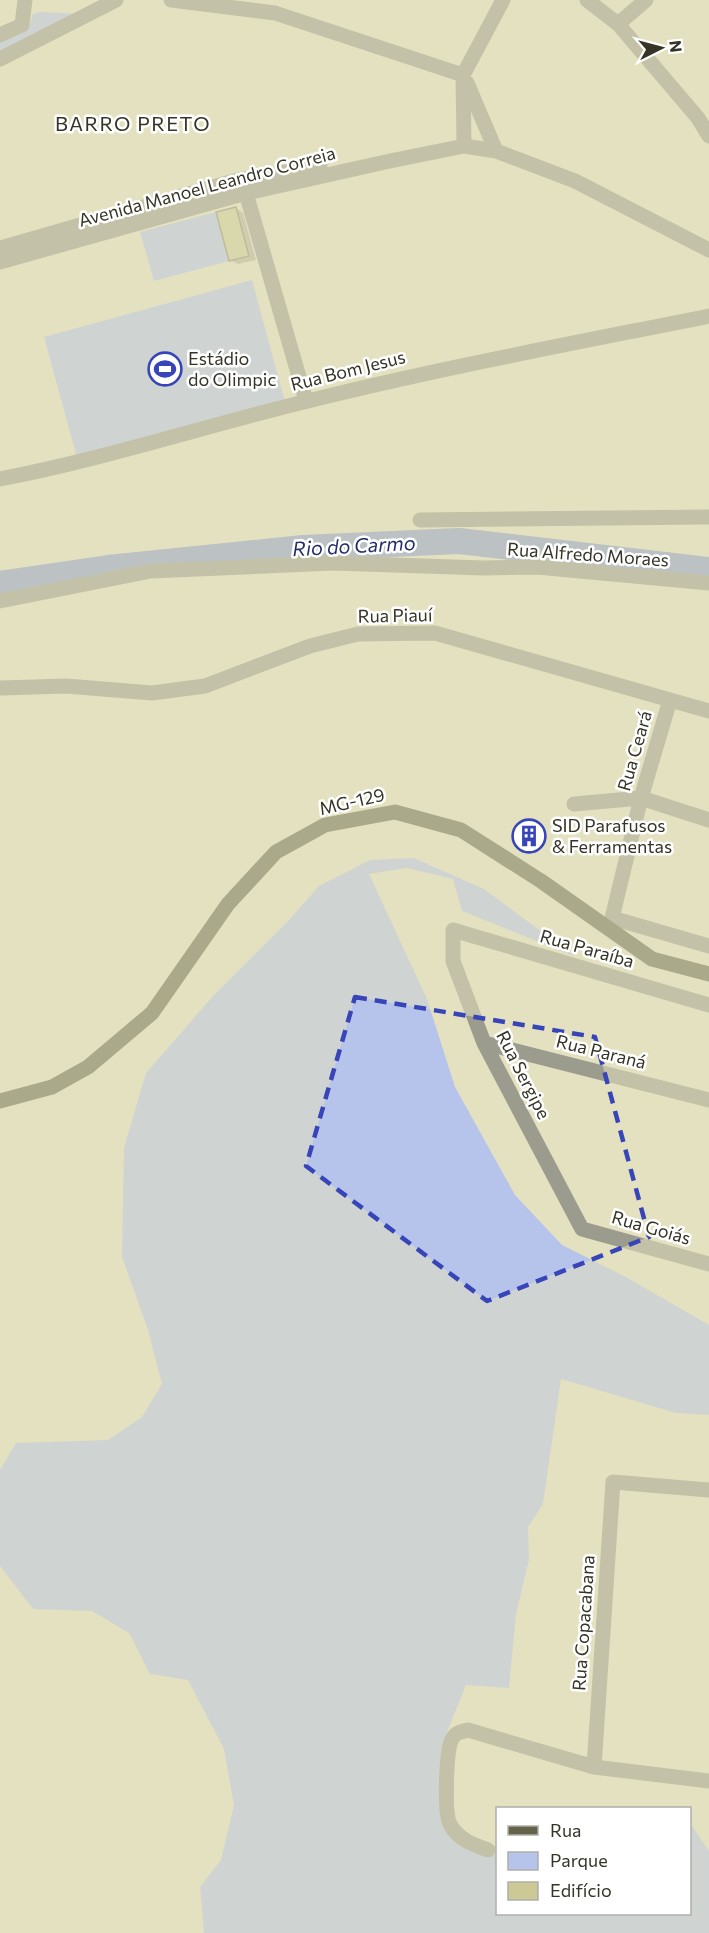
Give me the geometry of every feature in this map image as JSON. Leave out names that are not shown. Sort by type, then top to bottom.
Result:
[{"type":"main road","name":"MG-129","points":[[0,1101],[52,1087],[88,1067],[152,1013],[228,904],[276,852],[325,825],[395,812],[460,830],[541,881],[652,959],[709,974]]},
{"type":"street","points":[[0,35],[22,25],[25,0]]},
{"type":"street","points":[[0,59],[116,0]]},
{"type":"street","points":[[171,0],[275,13],[464,75],[496,152]]},
{"type":"street","points":[[0,248],[234,182],[465,144],[464,75],[503,0]]},
{"type":"street","points":[[587,0],[618,24],[703,118],[709,136]]},
{"type":"street","points":[[618,24],[646,0]]},
{"type":"street","name":"Avenida Manoel Leandro Correia","points":[[0,262],[246,193],[465,144],[496,152],[575,182],[709,250]]},
{"type":"street","points":[[246,193],[306,401]]},
{"type":"street","name":"Rua Bom Jesus","points":[[0,479],[63,467],[306,401],[434,371],[709,316]]},
{"type":"street","points":[[420,520],[709,517]]},
{"type":"street","name":"Rua Alfredo Moraes","points":[[0,601],[151,571],[333,563],[484,568],[537,567],[709,583]]},
{"type":"street","name":"Rua Piauí","points":[[0,688],[66,686],[152,693],[205,686],[310,646],[358,634],[435,633],[709,711]]},
{"type":"street","name":"Rua Ceará","points":[[670,700],[641,798],[612,918],[709,946]]},
{"type":"street","points":[[574,804],[641,798],[709,820]]},
{"type":"street","name":"Rua Paraíba","points":[[453,930],[709,1005]]},
{"type":"street","name":"Rua Sergipe","points":[[453,930],[453,961],[484,1043],[582,1229]]},
{"type":"street","name":"Rua Paraná","points":[[484,1043],[709,1100]]},
{"type":"street","name":"Rua Goiás","points":[[582,1229],[709,1264]]},
{"type":"street","name":"Rua Copacabana","points":[[594,1767],[613,1482],[709,1490]]},
{"type":"street","points":[[489,1850],[471,1844],[449,1824],[446,1797],[449,1751],[451,1740],[458,1732],[468,1730],[594,1767],[709,1781]]},
{"type":"highlighted area","points":[[355,997],[595,1037],[649,1237],[487,1301],[306,1166]]},
{"type":"green space","points":[[39,12],[86,14],[0,63],[0,41],[29,26],[33,14]]},
{"type":"green space","points":[[216,212],[229,261],[154,281],[140,232]]},
{"type":"green space","name":"Estádio do Olimpic","points":[[252,280],[285,402],[77,458],[44,337]]},
{"type":"green space","points":[[414,858],[484,889],[576,957],[462,911],[453,879],[407,868],[369,874],[427,999],[455,1087],[515,1195],[562,1245],[626,1277],[709,1325],[709,1415],[676,1413],[561,1379],[543,1504],[528,1527],[529,1560],[516,1614],[509,1688],[466,1685],[445,1737],[445,1829],[479,1852],[496,1852],[496,1915],[691,1915],[691,1824],[709,1851],[709,1933],[204,1933],[200,1887],[221,1860],[234,1805],[224,1749],[188,1680],[150,1674],[129,1633],[92,1611],[33,1609],[0,1566],[0,1470],[16,1443],[108,1440],[142,1417],[162,1384],[148,1330],[122,1257],[124,1148],[146,1073],[213,996],[288,921],[319,886],[370,860]]},
{"type":"building","points":[[236,207],[249,256],[229,261],[216,212]]},
{"type":"building","name":"SID Parafusos & Ferramentas","points":[[534,822],[543,829],[525,851],[516,844]]},
{"type":"waterway","name":"Rio do Carmo","points":[[0,584],[108,568],[303,548],[459,541],[709,570]]},
{"type":"place","name":"Estádio do Olimpic","points":[[165,369]]},
{"type":"place","name":"SID Parafusos & Ferramentas","points":[[529,836]]},
{"type":"district","name":"BARRO PRETO","points":[[133,124]]}]
